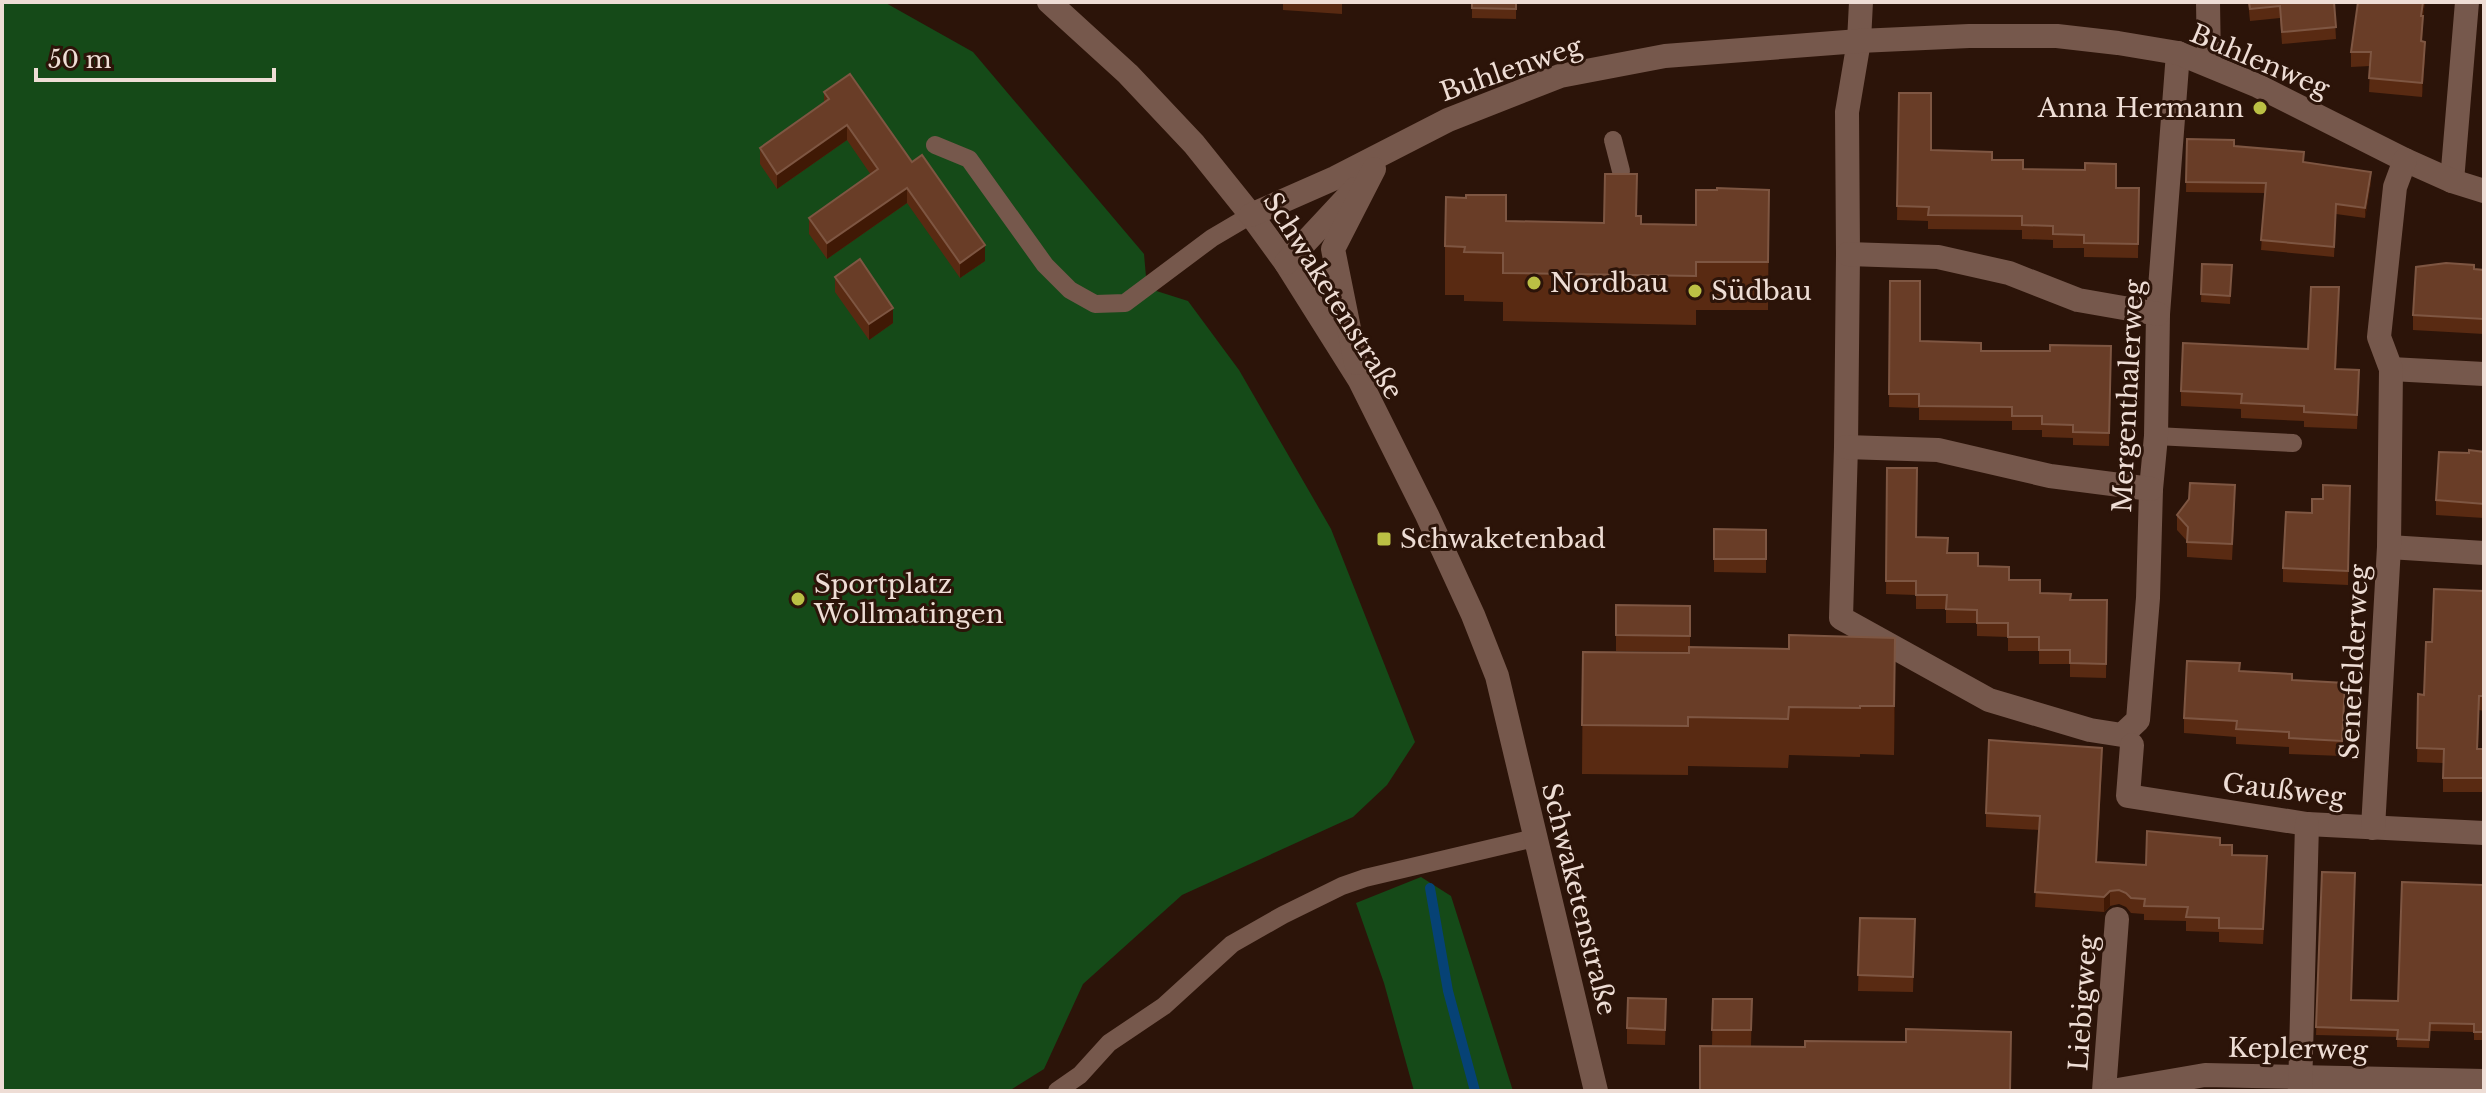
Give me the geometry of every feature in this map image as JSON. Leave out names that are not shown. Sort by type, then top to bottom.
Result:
[{"type":"street","name":"Schwaketenstraße","points":[[1049,2],[1128,74],[1194,144],[1286,263],[1359,379],[1427,515],[1497,676],[1596,1091]]},
{"type":"street","points":[[1861,2],[1859,41],[1847,112],[1846,447],[1841,618],[1989,700],[2127,740]]},
{"type":"street","points":[[2208,2],[2209,64]]},
{"type":"street","points":[[2452,181],[2467,2]]},
{"type":"street","name":"Buhlenweg","points":[[1251,215],[1448,120],[1560,76],[1665,56],[1969,36],[2057,36],[2178,53],[2270,92],[2405,160],[2484,191]]},
{"type":"street","name":"Mergenthalerweg","points":[[2127,740],[2138,720],[2148,598],[2158,314],[2178,53]]},
{"type":"street","name":"Buhlenweg","points":[[1286,263],[1393,149]]},
{"type":"street","name":"Senefelderweg","points":[[2373,828],[2389,547],[2391,369],[2379,337],[2395,187],[2405,160]]},
{"type":"street","name":"Buhlenweg","points":[[1359,379],[1333,249],[1374,169]]},
{"type":"street","points":[[1848,254],[1938,257],[2009,273],[2078,300],[2158,314]]},
{"type":"street","points":[[2391,369],[2484,374]]},
{"type":"street","points":[[1846,447],[1938,450],[2050,476],[2151,489]]},
{"type":"street","name":"Senefelderweg","points":[[2389,547],[2484,553]]},
{"type":"street","name":"Gaußweg","points":[[2127,740],[2128,796],[2307,824],[2484,833]]},
{"type":"street","points":[[2300,1084],[2307,824]]},
{"type":"street","name":"Liebigweg","points":[[2104,1091],[2117,919]]},
{"type":"street","name":"Keplerweg","points":[[2112,1091],[2205,1075],[2300,1084],[2484,1081]]},
{"type":"lane","points":[[1613,140],[1621,171]]},
{"type":"lane","points":[[935,145],[969,159],[1045,265],[1070,290],[1095,304],[1125,303],[1212,238],[1251,215]]},
{"type":"lane","points":[[2156,436],[2293,443]]},
{"type":"lane","points":[[1057,1091],[1080,1075],[1109,1043],[1164,1006],[1232,944],[1283,915],[1365,878],[1535,838]]},
{"type":"green space","name":"Sportplatz Wollmatingen","points":[[2,2],[884,2],[973,52],[1144,254],[1147,288],[1188,301],[1239,370],[1331,529],[1415,742],[1387,785],[1353,817],[1182,895],[1083,984],[1044,1069],[1009,1091],[2,1091]]},
{"type":"green space","points":[[1421,877],[1451,896],[1513,1091],[1414,1091],[1384,983],[1356,903]]},
{"type":"building","points":[[1472,2],[1516,2],[1516,9],[1472,8]]},
{"type":"building","points":[[2249,2],[2334,2],[2336,27],[2282,32],[2280,6],[2250,9]]},
{"type":"building","points":[[2358,2],[2423,2],[2421,41],[2425,42],[2422,83],[2369,78],[2371,52],[2351,52]]},
{"type":"building","points":[[850,74],[912,162],[922,155],[985,245],[960,263],[907,188],[827,243],[809,218],[878,169],[847,125],[777,174],[760,148],[829,99],[824,92]]},
{"type":"building","points":[[1899,93],[1931,93],[1931,150],[1992,152],[1992,160],[2023,160],[2023,169],[2085,170],[2085,163],[2116,164],[2116,188],[2139,188],[2138,244],[2084,243],[2084,235],[2053,234],[2053,226],[2022,225],[2022,216],[1928,215],[1929,207],[1897,206]]},
{"type":"building","points":[[2187,139],[2234,140],[2234,146],[2304,152],[2303,162],[2371,172],[2365,208],[2336,204],[2334,247],[2261,240],[2266,183],[2186,182]]},
{"type":"building","points":[[1605,174],[1637,174],[1636,216],[1641,216],[1641,224],[1696,225],[1696,190],[1769,190],[1768,262],[1696,262],[1696,276],[1503,273],[1503,253],[1464,252],[1465,247],[1445,246],[1446,197],[1506,195],[1506,221],[1604,223]]},
{"type":"building","points":[[860,259],[893,308],[869,324],[835,277]]},
{"type":"building","points":[[2446,263],[2474,265],[2474,269],[2484,270],[2484,319],[2413,315],[2416,267]]},
{"type":"building","points":[[2202,264],[2232,265],[2230,296],[2201,294]]},
{"type":"building","points":[[1890,281],[1920,281],[1920,341],[1981,343],[1981,351],[2050,351],[2050,345],[2111,346],[2109,433],[2073,432],[2073,425],[2042,424],[2042,416],[2012,416],[2012,407],[1919,406],[1919,394],[1889,394]]},
{"type":"building","points":[[2311,287],[2339,287],[2335,369],[2359,370],[2357,415],[2304,412],[2304,406],[2241,403],[2242,394],[2181,391],[2183,343],[2308,349]]},
{"type":"building","points":[[2469,450],[2484,452],[2484,504],[2436,500],[2439,452],[2469,453]]},
{"type":"building","points":[[1887,468],[1917,468],[1916,537],[1948,538],[1947,553],[1978,553],[1978,566],[2009,567],[2009,580],[2040,580],[2040,593],[2071,594],[2070,600],[2107,600],[2106,664],[2070,663],[2070,650],[2039,650],[2039,637],[2008,637],[2008,623],[1977,623],[1977,610],[1946,609],[1947,595],[1916,595],[1916,581],[1886,581]]},
{"type":"building","points":[[2190,483],[2235,485],[2232,544],[2187,542],[2188,527],[2177,515],[2189,499]]},
{"type":"building","points":[[2323,485],[2350,486],[2348,571],[2283,568],[2286,512],[2312,513],[2312,499],[2323,499]]},
{"type":"building","points":[[1714,529],[1766,530],[1766,559],[1714,559]]},
{"type":"building","points":[[2434,589],[2484,591],[2484,696],[2479,696],[2477,749],[2484,749],[2484,778],[2443,778],[2444,749],[2417,748],[2418,694],[2424,695],[2426,642],[2432,642]]},
{"type":"building","points":[[1616,605],[1690,606],[1690,636],[1616,635]]},
{"type":"building","points":[[1789,635],[1895,638],[1894,706],[1789,707],[1788,719],[1688,717],[1688,726],[1582,725],[1583,652],[1689,653],[1689,647],[1789,649]]},
{"type":"building","points":[[2187,661],[2240,663],[2239,671],[2292,674],[2292,680],[2345,683],[2342,741],[2289,738],[2289,732],[2236,729],[2237,721],[2184,718]]},
{"type":"building","points":[[1989,740],[2102,748],[2096,862],[2146,865],[2147,831],[2220,838],[2220,845],[2232,845],[2232,855],[2267,856],[2263,929],[2219,928],[2219,918],[2186,917],[2188,907],[2144,906],[2145,899],[2131,898],[2119,890],[2110,891],[2104,897],[2035,892],[2040,816],[1986,813]]},
{"type":"building","points":[[2322,872],[2355,873],[2351,1000],[2398,1001],[2402,882],[2483,885],[2483,877],[2484,1032],[2474,1032],[2474,1024],[2430,1023],[2429,1040],[2397,1039],[2398,1030],[2316,1027]]},
{"type":"building","points":[[1860,918],[1915,919],[1913,977],[1858,975]]},
{"type":"building","points":[[1628,998],[1666,999],[1665,1030],[1627,1028]]},
{"type":"building","points":[[1713,999],[1752,999],[1751,1030],[1712,1030]]},
{"type":"building","points":[[1906,1029],[2011,1032],[2010,1091],[1700,1091],[1700,1046],[1805,1047],[1805,1041],[1906,1042]]},
{"type":"waterway","points":[[1430,888],[1448,991],[1475,1091]]},
{"type":"place","name":"Anna Hermann","points":[[2260,108]]},
{"type":"place","name":"Nordbau","points":[[1534,283]]},
{"type":"place","name":"Südbau","points":[[1695,291]]},
{"type":"place","name":"Schwaketenbad","points":[[1384,539]]},
{"type":"place","name":"Sportplatz Wollmatingen","points":[[798,599]]}]
